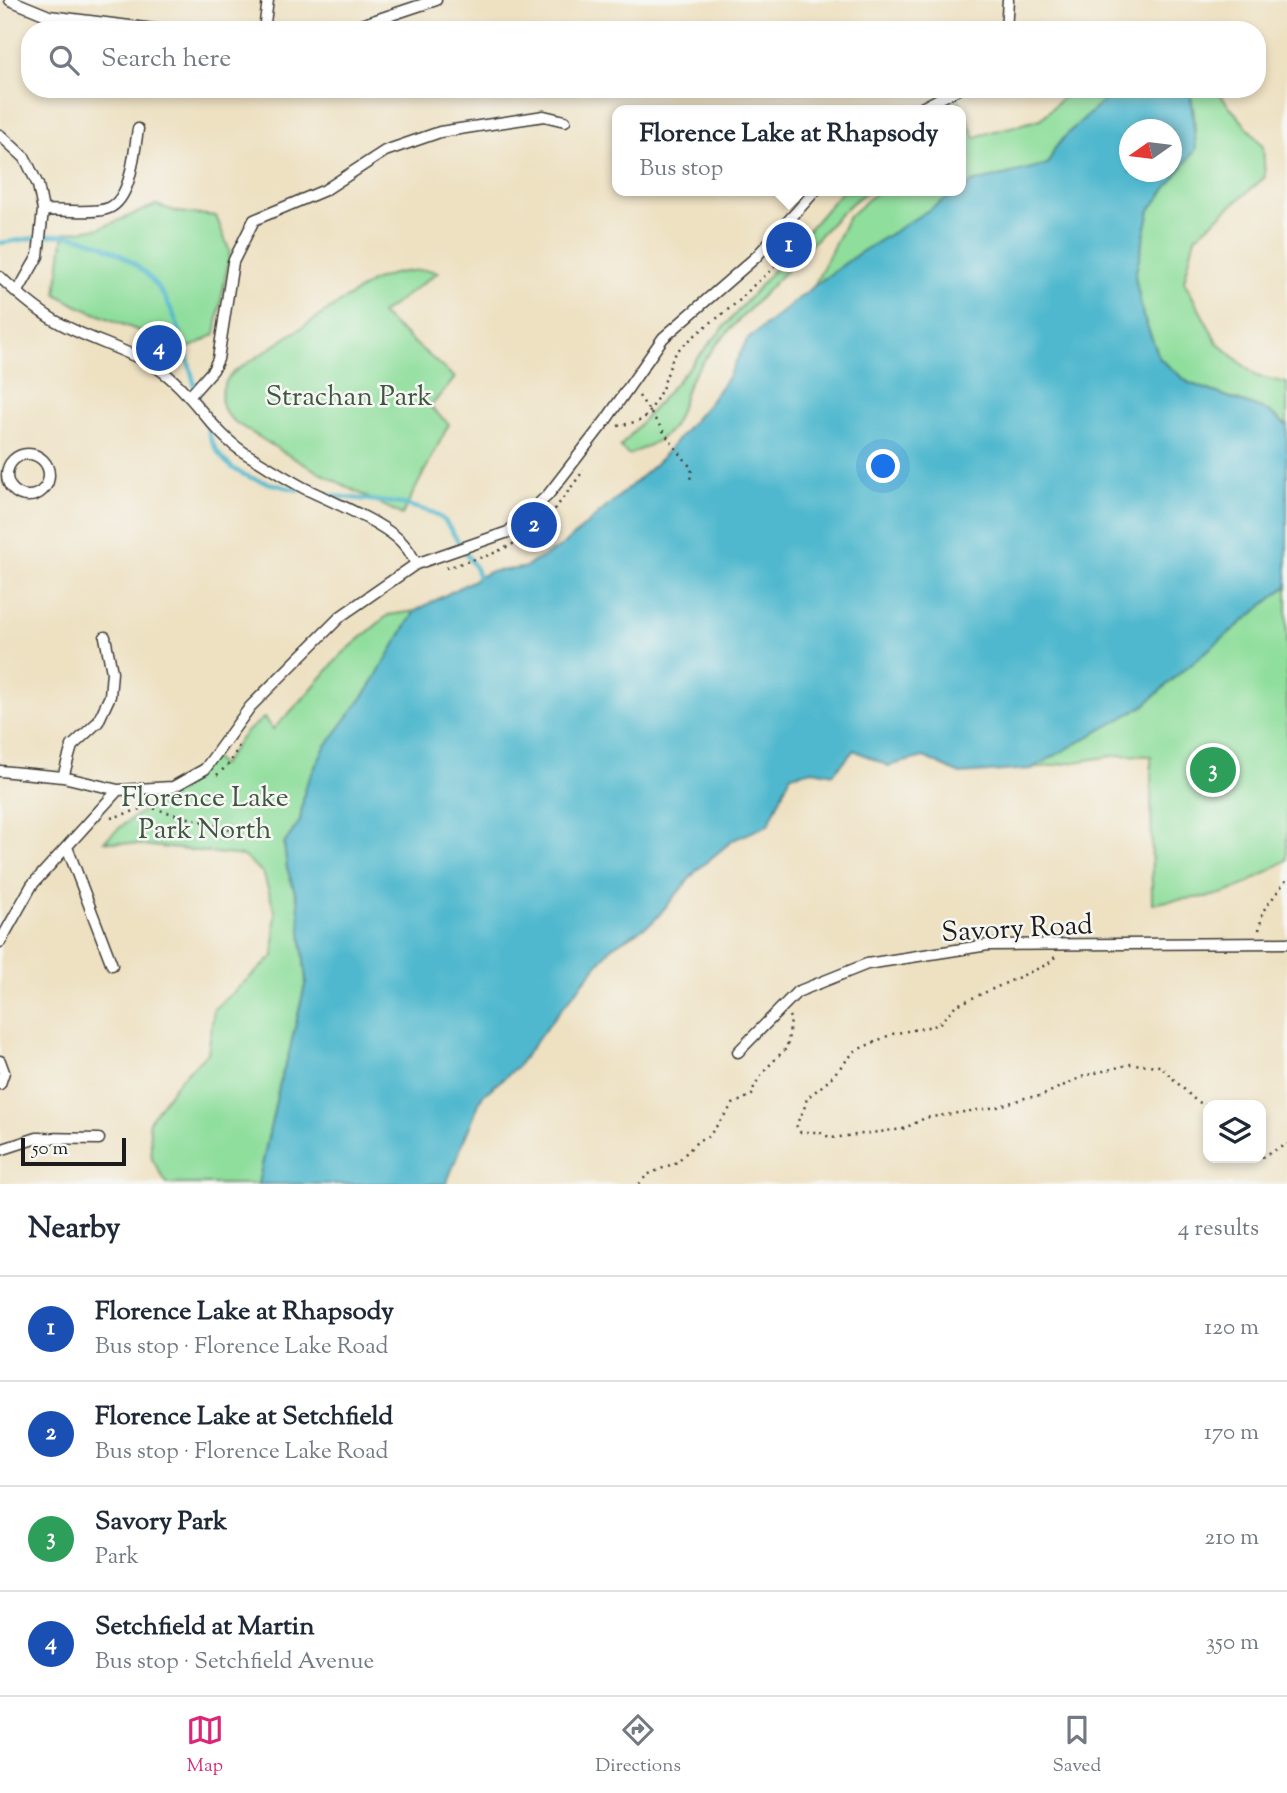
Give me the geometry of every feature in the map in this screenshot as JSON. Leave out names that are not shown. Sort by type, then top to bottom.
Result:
[{"type":"street","points":[[10,0],[49,16],[89,21]]},
{"type":"street","points":[[265,21],[268,0]]},
{"type":"street","points":[[373,21],[436,0]]},
{"type":"street","points":[[1007,21],[1009,0]]},
{"type":"street","points":[[189,397],[213,370],[218,359],[233,262],[254,220],[325,190],[385,150],[440,132],[544,116],[565,121]]},
{"type":"street","points":[[43,210],[97,210],[109,208],[120,201],[126,191],[138,129]]},
{"type":"street","points":[[0,135],[25,158],[38,185],[43,210],[38,256],[17,293]]},
{"type":"street","points":[[0,771],[63,777],[118,790],[173,787],[205,769],[250,707],[341,616],[416,564],[508,532],[548,495],[630,387],[663,338],[756,257],[811,196]]},
{"type":"street","points":[[0,277],[56,321],[156,368],[171,379],[216,428],[244,453],[300,486],[385,530],[405,544],[416,564]]},
{"type":"street","points":[[63,777],[72,746],[98,722],[110,696],[112,672],[105,637]]},
{"type":"street","points":[[0,942],[32,885],[118,790]]},
{"type":"street","points":[[67,847],[112,965]]},
{"type":"street","name":"Savory Road","points":[[738,1052],[797,992],[867,964],[988,945],[1287,943]]},
{"type":"street","points":[[0,1060],[4,1072],[0,1084]]},
{"type":"street","points":[[0,1150],[37,1138],[99,1139]]},
{"type":"path","points":[[630,387],[641,398],[692,469],[690,480]]},
{"type":"path","points":[[149,804],[152,808],[251,835],[253,827]]},
{"type":"path","points":[[1257,944],[1263,911],[1287,878]]},
{"type":"path","points":[[1066,945],[1048,964],[955,1006],[938,1025],[892,1034],[855,1051],[827,1082],[807,1098],[796,1125],[800,1132],[819,1132],[831,1138],[903,1129],[925,1118],[997,1107],[1041,1096],[1084,1076],[1131,1063],[1160,1066],[1196,1101],[1203,1104]]},
{"type":"path","points":[[639,1184],[647,1175],[677,1162],[699,1140],[709,1136],[733,1104],[752,1095],[752,1088],[774,1059],[787,1048],[791,1020],[783,1006]]},
{"type":"path","points":[[1266,1155],[1287,1144]]},
{"type":"green space","points":[[1062,98],[1108,98],[1055,148],[1048,164],[966,187],[966,117],[975,138],[1041,119]]},
{"type":"green space","points":[[1192,98],[1223,98],[1263,146],[1265,177],[1195,237],[1184,281],[1217,342],[1256,376],[1287,383],[1287,426],[1270,412],[1189,383],[1160,359],[1143,316],[1135,276],[1150,210],[1171,182],[1182,182],[1182,168],[1196,149]]},
{"type":"green space","points":[[959,100],[961,105],[946,105]]},
{"type":"green space","points":[[838,196],[860,196],[837,217],[720,340],[690,381],[670,431],[656,442],[629,455],[620,447]]},
{"type":"green space","points":[[872,196],[952,196],[858,254],[814,286],[848,217]]},
{"type":"green space","points":[[156,205],[178,212],[216,216],[230,252],[215,334],[190,347],[178,347],[78,306],[56,294],[64,233],[100,228]]},
{"type":"green space","name":"Strachan Park","points":[[400,272],[438,272],[381,314],[455,378],[430,407],[449,424],[402,515],[294,458],[241,426],[225,411],[221,395],[224,385],[234,372],[373,281]]},
{"type":"green space","points":[[1287,586],[1287,860],[1252,881],[1223,894],[1152,904],[1151,756],[1119,755],[1031,769],[1145,705],[1176,676]]},
{"type":"green space","name":"Florence Lake Park North","points":[[415,611],[368,690],[325,747],[305,787],[300,821],[284,844],[287,868],[298,901],[306,981],[258,1184],[167,1184],[152,1159],[149,1121],[181,1078],[208,1053],[214,1009],[274,956],[275,911],[263,873],[243,856],[104,841],[213,757],[221,766],[245,733],[264,718],[273,729],[341,655],[388,615]]},
{"type":"water","points":[[1107,98],[1191,98],[1196,149],[1182,168],[1182,119],[1119,119],[1119,182],[1171,182],[1150,210],[1135,276],[1143,316],[1160,359],[1189,383],[1270,412],[1287,426],[1287,586],[1176,676],[1145,705],[1031,769],[960,774],[924,757],[888,766],[854,750],[833,774],[813,770],[791,775],[768,825],[733,840],[697,870],[653,922],[612,947],[516,1068],[482,1096],[446,1184],[258,1184],[306,981],[298,901],[287,868],[284,844],[300,821],[305,787],[325,747],[368,690],[415,611],[489,572],[523,568],[562,546],[657,463],[728,377],[747,340],[858,254],[951,196],[966,196],[966,187],[972,183],[1048,164],[1055,148]]},
{"type":"waterway","points":[[0,243],[58,235],[71,236],[104,246],[133,263],[150,278],[164,296],[173,314],[200,404]]},
{"type":"waterway","points":[[206,422],[213,444],[229,465],[260,481],[298,490]]},
{"type":"waterway","points":[[327,495],[403,504],[434,513],[445,521],[479,578]]},
{"type":"place","name":"Florence Lake at Rhapsody","points":[[789,245]]},
{"type":"place","name":"Setchfield at Martin","points":[[159,348]]},
{"type":"place","name":"Florence Lake at Setchfield","points":[[534,525]]},
{"type":"place","name":"Savory Park","points":[[1213,770]]}]
